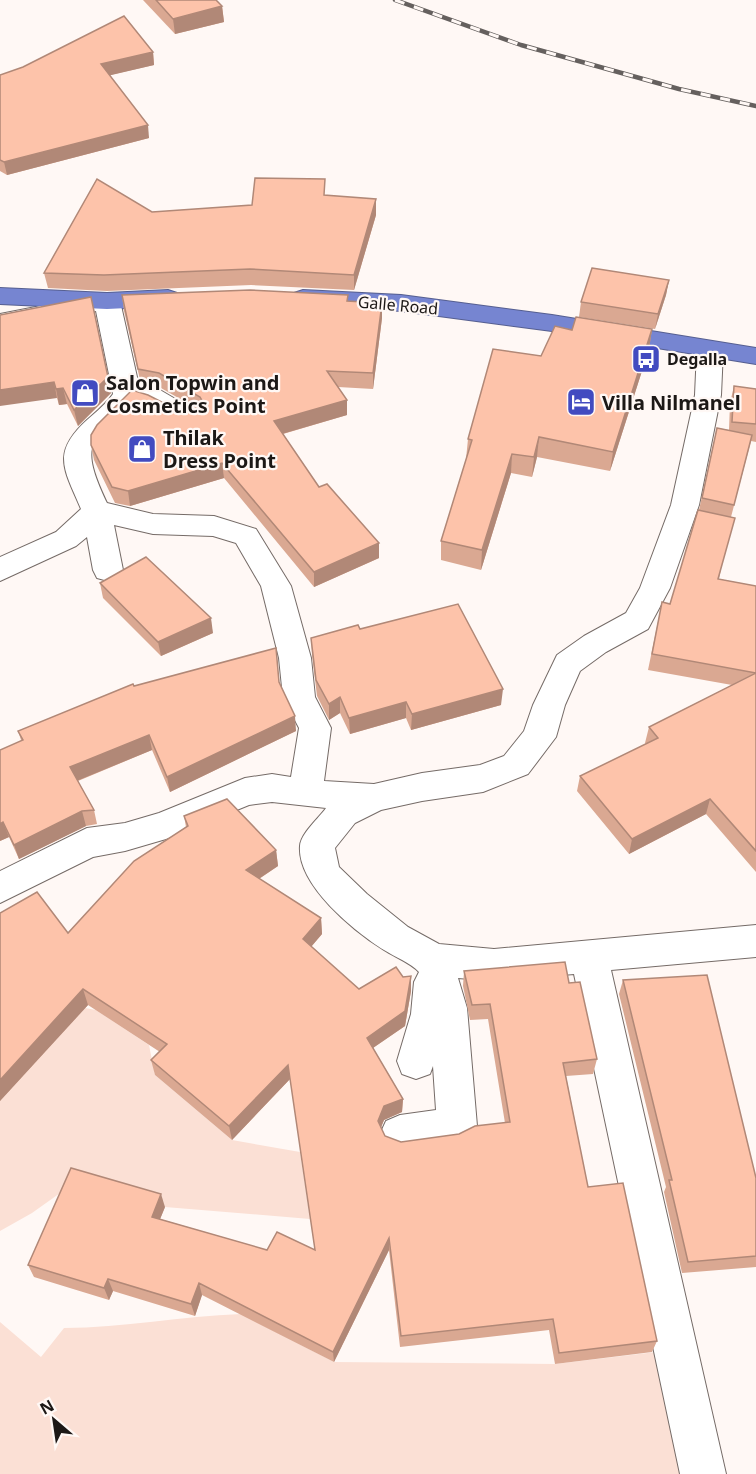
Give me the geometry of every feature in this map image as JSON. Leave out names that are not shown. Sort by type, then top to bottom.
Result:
[{"type":"highway","points":[[0,296],[107,301],[195,297]]},
{"type":"highway","name":"Galle Road","points":[[274,297],[401,303],[552,323],[756,356]]},
{"type":"street","points":[[0,322],[107,301],[127,394],[118,407],[81,441],[77,455],[83,480],[96,511],[108,570]]},
{"type":"street","points":[[710,350],[708,395],[685,505],[655,588],[637,621],[595,644],[568,663],[549,705],[539,737],[516,765],[483,778],[422,787],[374,798],[343,813],[317,845],[323,874],[354,905],[395,938],[434,960],[494,965],[756,941]]},
{"type":"street","points":[[127,394],[150,396],[191,420]]},
{"type":"street","points":[[0,570],[66,539],[96,511]]},
{"type":"street","points":[[96,511],[153,524],[214,526],[246,536],[276,586],[295,658],[299,697],[315,728],[305,793]]},
{"type":"street","points":[[0,888],[87,843],[125,837],[166,825],[245,792],[272,788],[374,798]]},
{"type":"street","points":[[589,956],[703,1474]]},
{"type":"street","points":[[416,1061],[430,1014],[434,960]]},
{"type":"street","points":[[400,1134],[457,1126],[448,1008],[434,960]]},
{"type":"shaded area","points":[[85,1008],[96,1010],[149,1045],[155,1075],[232,1140],[300,1152],[310,1219],[165,1207],[77,1181],[32,1213],[0,1231],[0,1101]]},
{"type":"shaded area","points":[[241,1314],[334,1362],[555,1364],[656,1352],[703,1474],[0,1474],[0,1322],[41,1357],[64,1328]]},
{"type":"building","points":[[156,0],[216,0],[222,6],[173,19]]},
{"type":"building","points":[[124,16],[153,52],[101,64],[148,125],[4,162],[0,160],[0,75],[23,67]]},
{"type":"building","points":[[255,178],[325,179],[324,195],[376,199],[354,275],[250,269],[104,275],[44,273],[97,179],[152,212],[252,205]]},
{"type":"building","points":[[592,268],[669,280],[658,314],[581,302]]},
{"type":"building","points":[[250,290],[348,295],[347,301],[382,303],[373,373],[327,371],[347,400],[274,421],[319,487],[327,484],[379,543],[314,572],[222,463],[128,491],[112,487],[91,445],[91,435],[97,425],[132,390],[148,395],[181,412],[199,413],[205,406],[200,397],[159,373],[138,369],[122,295]]},
{"type":"building","points":[[91,297],[108,377],[74,410],[63,388],[56,389],[54,382],[0,390],[0,315]]},
{"type":"building","points":[[576,317],[652,329],[613,452],[539,437],[534,457],[512,454],[482,550],[441,541],[472,440],[468,439],[493,349],[541,356],[555,326],[572,330]]},
{"type":"building","points":[[734,386],[756,389],[756,424],[732,422]]},
{"type":"building","points":[[717,428],[752,435],[734,505],[702,498]]},
{"type":"building","points":[[698,510],[735,518],[718,579],[756,586],[756,673],[652,654],[662,602],[670,604]]},
{"type":"building","points":[[146,557],[211,618],[158,642],[100,583]]},
{"type":"building","points":[[458,604],[503,689],[412,714],[406,702],[349,718],[340,697],[329,704],[316,680],[311,638],[358,625],[360,629]]},
{"type":"building","points":[[276,648],[279,682],[295,716],[167,777],[149,735],[70,767],[94,810],[82,811],[14,845],[3,822],[0,824],[0,750],[23,740],[18,731],[133,684],[134,686]]},
{"type":"building","points":[[756,673],[756,851],[710,799],[632,839],[580,776],[658,738],[649,727]]},
{"type":"building","points":[[227,799],[276,850],[246,870],[321,918],[303,939],[359,989],[396,967],[403,977],[411,976],[405,1011],[367,1038],[403,1099],[384,1106],[378,1121],[385,1136],[401,1142],[459,1134],[475,1126],[510,1122],[490,1004],[472,1005],[464,971],[565,962],[569,983],[580,982],[597,1059],[563,1063],[588,1187],[623,1183],[657,1341],[559,1353],[553,1319],[401,1336],[389,1238],[333,1352],[199,1283],[191,1304],[108,1279],[104,1288],[28,1265],[71,1168],[161,1194],[152,1217],[267,1250],[277,1232],[315,1250],[288,1065],[229,1126],[151,1060],[167,1044],[83,989],[0,1080],[0,913],[37,892],[68,933],[134,861],[188,826],[184,816]]},
{"type":"building","points":[[707,975],[756,1178],[756,1256],[688,1262],[669,1180],[672,1180],[623,980]]},
{"type":"railway","points":[[395,0],[521,45],[679,89],[756,106]]},
{"type":"place","name":"Degalla","points":[[646,359]]},
{"type":"place","name":"Salon Topwin and Cosmetics Point","points":[[85,393]]},
{"type":"place","name":"Villa Nilmanel","points":[[581,402]]},
{"type":"place","name":"Thilak Dress Point","points":[[142,449]]}]
